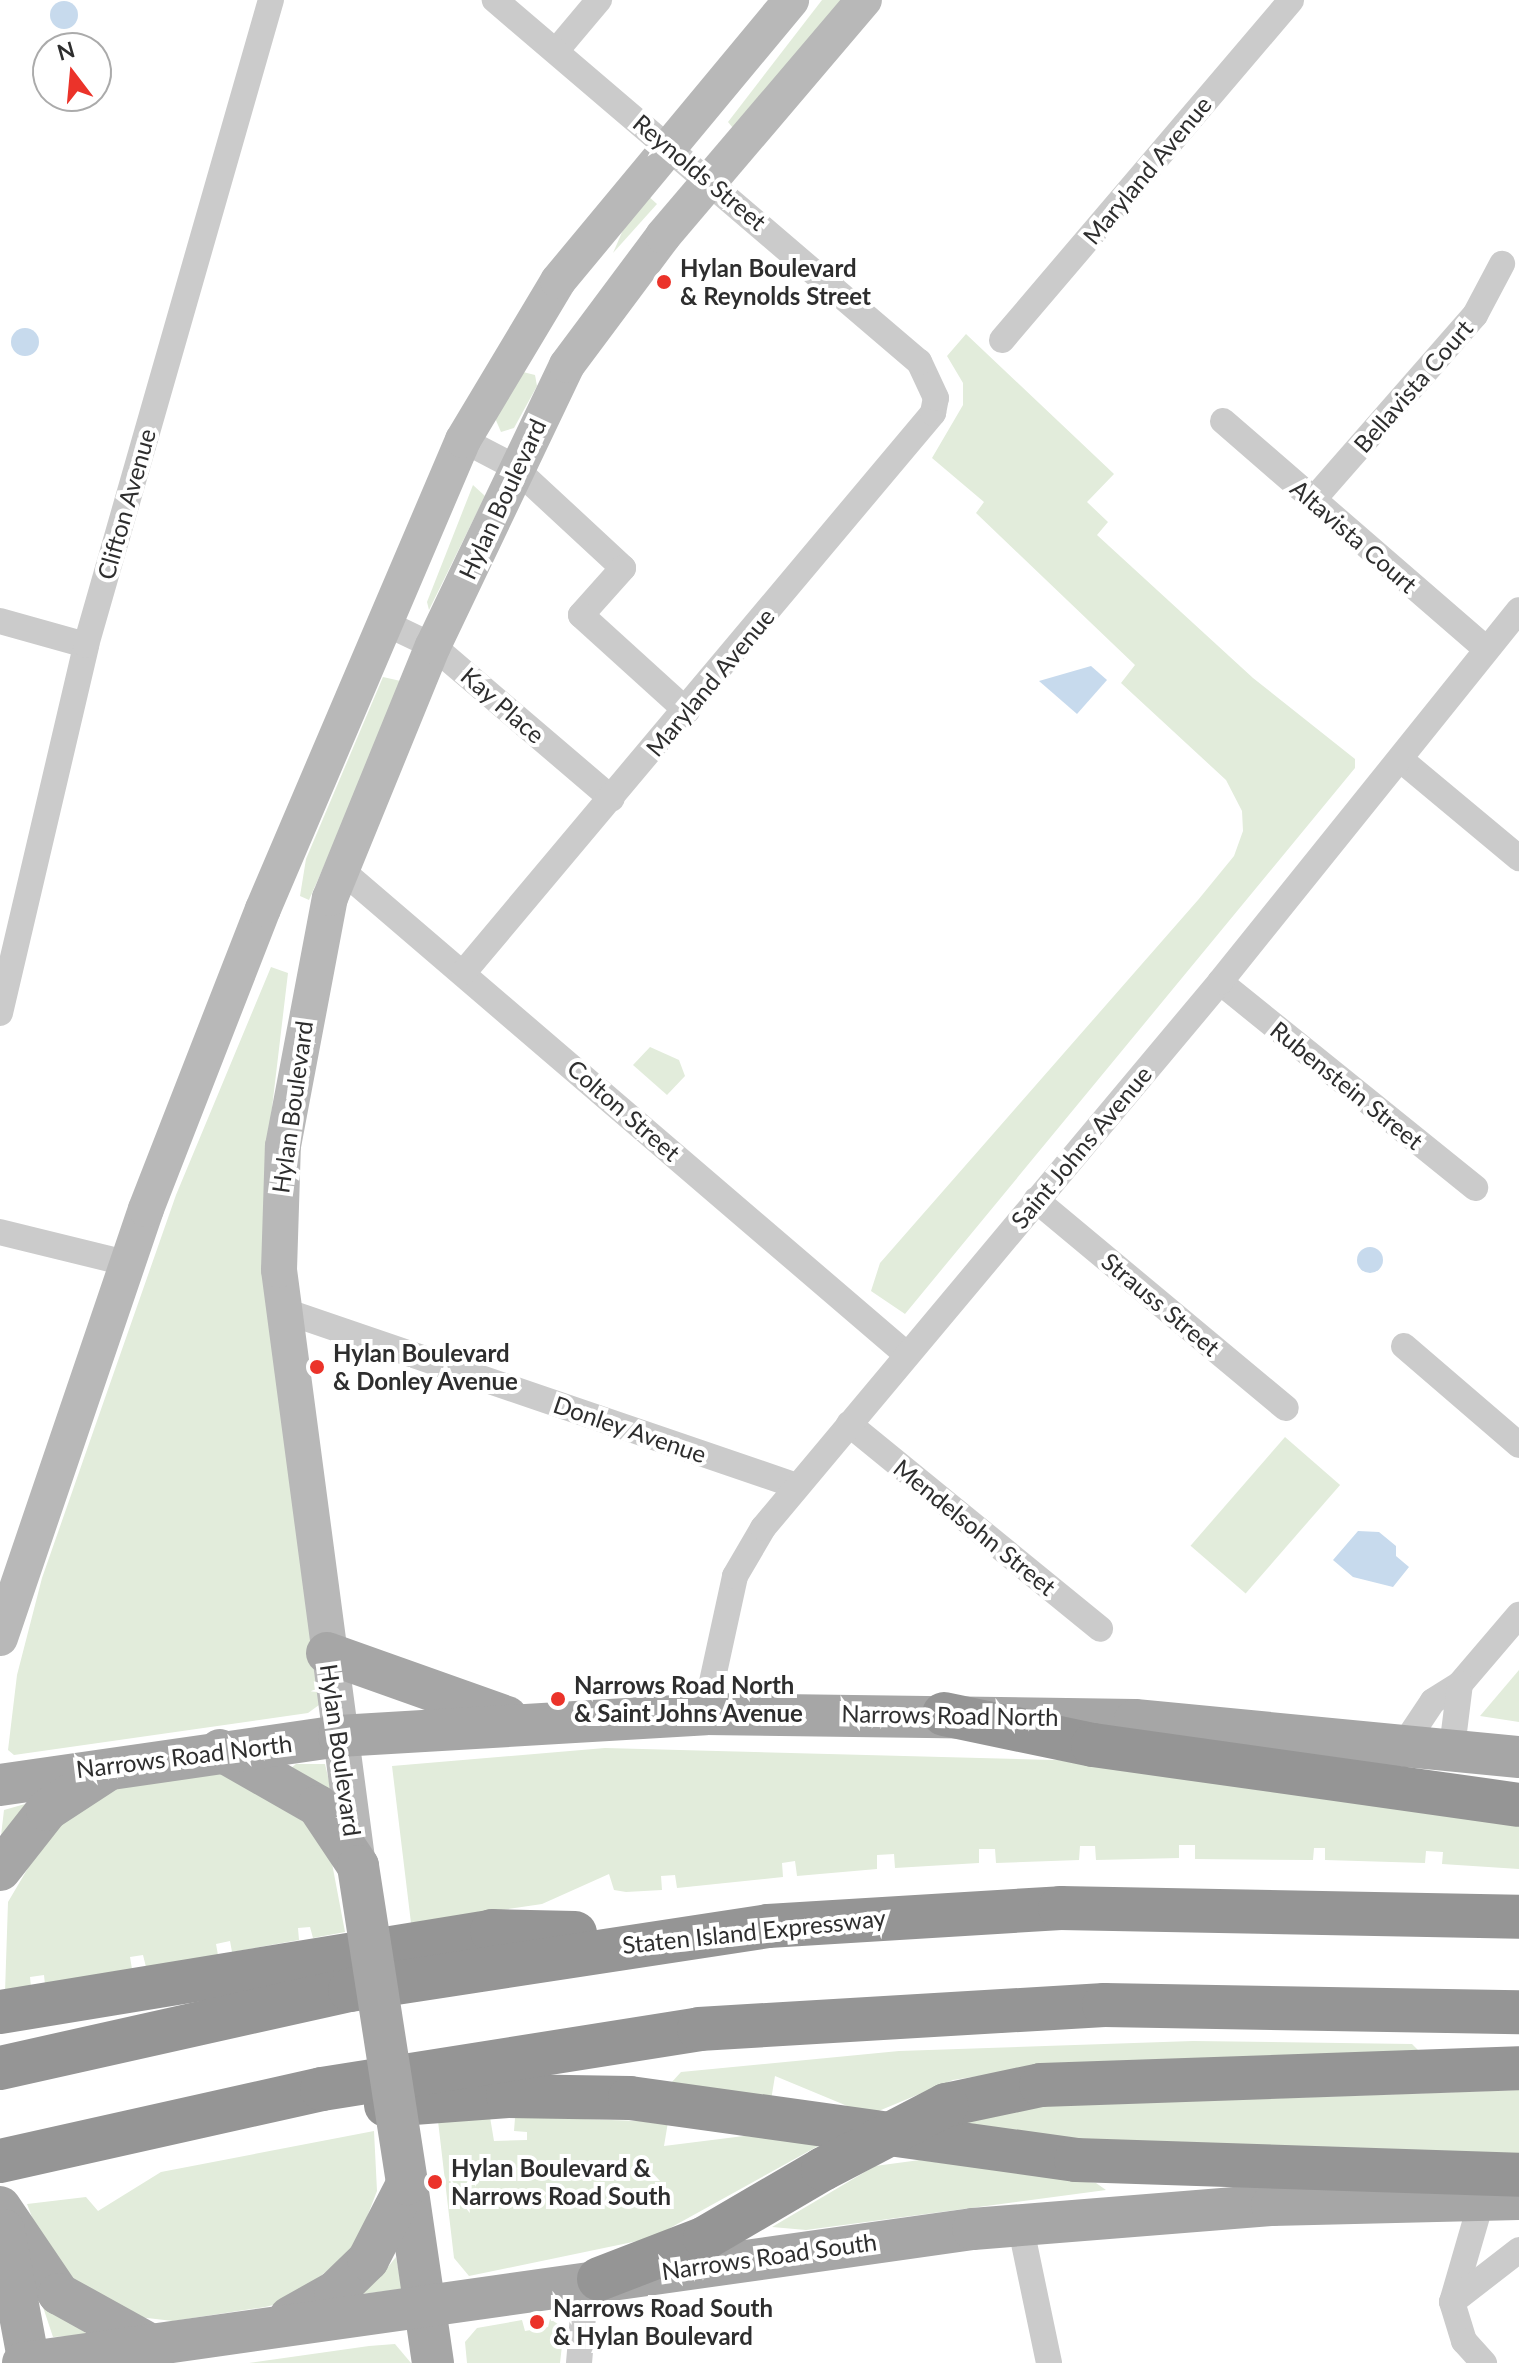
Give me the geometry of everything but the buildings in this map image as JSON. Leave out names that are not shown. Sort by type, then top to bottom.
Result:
[{"type":"highway","points":[[944,1714],[1093,1745],[1519,1805]]},
{"type":"highway","name":"Staten Island Expressway","points":[[0,2068],[249,2008],[677,1936],[1060,1908],[1519,1917]]},
{"type":"highway","points":[[0,2012],[492,1931],[677,1936]]},
{"type":"highway","points":[[0,2161],[322,2089],[714,2028],[1104,2005],[1519,2012]]},
{"type":"highway","points":[[593,2280],[705,2238],[823,2169],[946,2105],[1041,2085],[1519,2068]]},
{"type":"highway","points":[[60,2147],[181,2146],[385,2106],[549,2096],[673,2101],[1076,2160],[1519,2175]]},
{"type":"main road","points":[[0,1638],[126,1263],[263,909],[463,440],[558,281],[791,0]]},
{"type":"main road","name":"Hylan Boulevard","points":[[433,2363],[327,1653],[282,1310],[283,1146],[298,1044],[339,868],[513,466],[593,328],[864,0]]},
{"type":"main road","points":[[327,1653],[523,1723]]},
{"type":"main road","name":"Narrows Road North","points":[[0,1785],[124,1763],[339,1736],[705,1714],[944,1714],[1135,1720],[1405,1743],[1519,1757]]},
{"type":"main road","points":[[220,1750],[303,1793],[331,1819],[358,1866]]},
{"type":"main road","points":[[0,1870],[47,1810],[124,1763]]},
{"type":"main road","points":[[268,2328],[359,2271],[407,2184]]},
{"type":"main road","name":"Narrows Road South","points":[[27,2363],[593,2280],[1020,2224],[1272,2205],[1501,2199]]},
{"type":"main road","points":[[0,2208],[23,2269],[27,2363]]},
{"type":"main road","points":[[23,2269],[71,2304],[151,2345]]},
{"type":"street","name":"Clifton Avenue","points":[[0,1013],[86,645],[271,0]]},
{"type":"street","name":"Reynolds Street","points":[[495,0],[713,183],[934,383]]},
{"type":"street","points":[[556,51],[599,0]]},
{"type":"street","name":"Maryland Avenue","points":[[1002,340],[1291,0]]},
{"type":"street","name":"Bellavista Court","points":[[1313,500],[1475,315],[1502,264]]},
{"type":"street","name":"Maryland Avenue","points":[[464,972],[687,711],[933,413],[934,383]]},
{"type":"street","name":"Altavista Court","points":[[1223,421],[1486,649]]},
{"type":"street","points":[[463,440],[513,466],[623,568],[581,615],[687,711]]},
{"type":"street","name":"Saint Johns Avenue","points":[[705,1714],[735,1576],[797,1486],[1220,982],[1519,610]]},
{"type":"street","points":[[0,621],[86,645]]},
{"type":"street","name":"Kay Place","points":[[385,623],[433,646],[612,799]]},
{"type":"street","points":[[1400,759],[1519,858]]},
{"type":"street","name":"Colton Street","points":[[339,868],[906,1354]]},
{"type":"street","name":"Rubenstein Street","points":[[1220,982],[1475,1188]]},
{"type":"street","name":"Strauss Street","points":[[1036,1200],[1286,1408]]},
{"type":"street","points":[[0,1232],[126,1263]]},
{"type":"street","name":"Donley Avenue","points":[[282,1310],[797,1486]]},
{"type":"street","points":[[1404,1346],[1519,1445]]},
{"type":"street","name":"Mendelsohn Street","points":[[849,1424],[1100,1629]]},
{"type":"street","points":[[1405,1743],[1433,1701],[1460,1684],[1519,1615]]},
{"type":"street","points":[[1452,1748],[1460,1684]]},
{"type":"street","points":[[1484,2363],[1464,2341],[1452,2302],[1501,2199]]},
{"type":"street","points":[[1020,2224],[1049,2363]]},
{"type":"street","points":[[1452,2302],[1519,2250]]},
{"type":"street","points":[[579,2363],[593,2280]]},
{"type":"green space","points":[[822,0],[845,0],[733,128],[728,122]]},
{"type":"green space","points":[[647,195],[657,204],[613,253],[623,230]]},
{"type":"green space","points":[[966,334],[1114,474],[1087,502],[1108,522],[1097,535],[1253,678],[1355,759],[1355,768],[905,1314],[871,1291],[880,1263],[1198,900],[1234,856],[1243,831],[1242,811],[1226,780],[1121,683],[1135,665],[976,513],[984,502],[932,458],[963,405],[963,383],[947,356]]},
{"type":"green space","points":[[523,372],[535,375],[537,386],[514,428],[501,432],[495,418]]},
{"type":"green space","points":[[473,485],[485,496],[429,610],[427,602]]},
{"type":"green space","points":[[383,677],[405,682],[309,900],[300,896],[306,859]]},
{"type":"green space","points":[[271,967],[288,973],[265,1167],[319,1705],[308,1713],[14,1755],[8,1750],[17,1675],[42,1578],[176,1195]]},
{"type":"green space","points":[[650,1047],[679,1060],[685,1076],[667,1095],[633,1065]]},
{"type":"green space","points":[[1285,1437],[1340,1485],[1246,1594],[1191,1546]]},
{"type":"green space","points":[[1519,1670],[1519,1722],[1480,1716]]},
{"type":"green space","points":[[605,1748],[1091,1761],[1519,1823],[1519,1869],[1442,1864],[1443,1852],[1426,1851],[1425,1863],[1325,1860],[1325,1848],[1314,1848],[1313,1860],[1195,1859],[1195,1845],[1179,1845],[1179,1858],[1096,1860],[1095,1846],[1080,1846],[1079,1860],[996,1863],[995,1849],[979,1849],[979,1863],[895,1868],[894,1854],[877,1855],[877,1869],[797,1876],[795,1861],[782,1863],[783,1877],[677,1888],[675,1875],[661,1876],[662,1890],[614,1890],[609,1874],[542,1904],[411,1923],[392,1766]]},
{"type":"green space","points":[[296,1764],[325,1764],[332,1794],[291,1768]]},
{"type":"green space","points":[[221,1773],[256,1784],[316,1832],[331,1858],[345,1932],[313,1938],[310,1927],[298,1928],[299,1940],[232,1952],[230,1941],[216,1944],[218,1955],[146,1967],[143,1955],[130,1957],[132,1969],[45,1985],[44,1975],[30,1977],[31,1987],[5,1992],[8,1902],[54,1824],[117,1786]]},
{"type":"green space","points":[[32,1802],[1,1836],[4,1810]]},
{"type":"green space","points":[[1193,2041],[1412,2044],[1419,2051],[1005,2072],[953,2080],[869,2115],[775,2076],[771,2100],[671,2083],[681,2072],[899,2051]]},
{"type":"green space","points":[[1519,2090],[1519,2158],[988,2136],[962,2120],[1015,2107]]},
{"type":"green space","points":[[490,2117],[494,2141],[527,2140],[527,2132],[514,2131],[515,2118],[668,2122],[664,2146],[744,2136],[829,2140],[652,2238],[469,2276],[454,2258],[438,2121]]},
{"type":"green space","points":[[374,2131],[377,2191],[355,2248],[290,2301],[265,2307],[173,2321],[130,2316],[77,2288],[40,2238],[27,2204],[86,2197],[98,2211],[161,2172]]},
{"type":"green space","points":[[920,2160],[1096,2183],[1106,2190],[806,2230],[772,2227],[875,2166]]},
{"type":"green space","points":[[396,2257],[402,2289],[362,2294],[379,2278]]},
{"type":"green space","points":[[43,2307],[85,2332],[86,2335],[53,2337]]},
{"type":"green space","points":[[550,2319],[564,2328],[560,2363],[467,2363],[465,2342],[477,2328],[522,2320],[525,2331],[548,2327]]},
{"type":"green space","points":[[395,2344],[411,2363],[249,2363],[369,2346]]},
{"type":"water","points":[[64,1],[74,5],[78,15],[74,25],[64,29],[54,25],[50,15],[54,5]]},
{"type":"water","points":[[25,328],[35,332],[39,342],[35,352],[25,356],[15,352],[11,342],[15,332]]},
{"type":"water","points":[[1091,666],[1107,680],[1077,714],[1039,681]]},
{"type":"water","points":[[1370,1247],[1379,1251],[1383,1260],[1379,1269],[1370,1273],[1361,1269],[1357,1260],[1361,1251]]},
{"type":"water","points":[[1358,1531],[1379,1532],[1396,1546],[1396,1556],[1409,1567],[1393,1587],[1353,1577],[1333,1560]]},
{"type":"place","name":"Hylan Boulevard & Reynolds Street","points":[[664,282]]},
{"type":"place","name":"Hylan Boulevard & Donley Avenue","points":[[317,1367]]},
{"type":"place","name":"Narrows Road North & Saint Johns Avenue","points":[[558,1699]]},
{"type":"place","name":"Hylan Boulevard & Narrows Road South","points":[[435,2182]]},
{"type":"place","name":"Narrows Road South & Hylan Boulevard","points":[[537,2322]]}]
